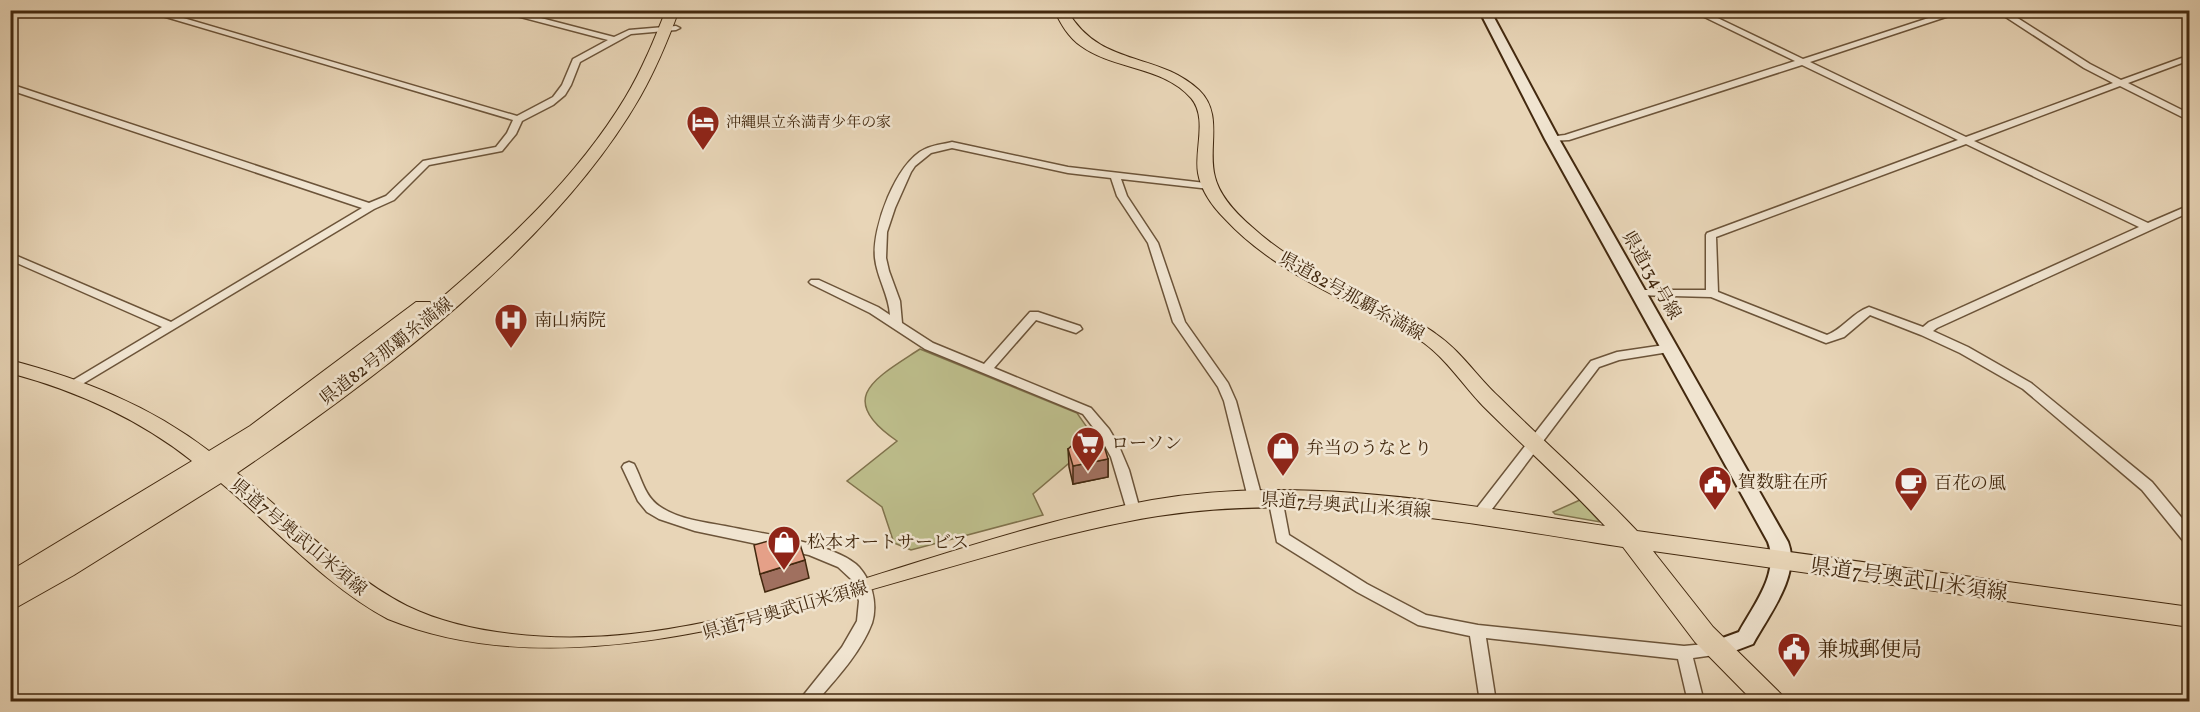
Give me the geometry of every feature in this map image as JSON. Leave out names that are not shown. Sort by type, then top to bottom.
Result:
[{"type":"main road","name":"県道82号那覇糸満線","points":[[660,10],[665,29]]},
{"type":"main road","name":"県道82号那覇糸満線","points":[[10,601],[215,468],[437,295],[507,234],[558,180],[598,129],[665,29],[673,10]]},
{"type":"main road","name":"県道82号那覇糸満線","points":[[1060,10],[1071,31],[1087,44],[1110,56],[1166,76],[1197,96],[1206,111],[1205,164],[1210,186],[1231,217],[1280,259],[1433,341],[1444,350],[1475,386],[1534,441],[1629,539]]},
{"type":"main road","name":"県道134号線","points":[[1484,10],[1552,139],[1770,525],[1780,546],[1780,561]]},
{"type":"main road","name":"県道7号奥武山米須線","points":[[10,366],[74,385],[153,422],[215,468],[333,568],[382,604],[409,618],[443,631],[494,643],[552,648],[624,647],[658,643],[714,631],[1025,539],[1133,510],[1265,498],[1351,502],[1478,517],[2190,617]]},
{"type":"main road","name":"県道82号那覇糸満線","points":[[10,583],[215,468]]},
{"type":"main road","points":[[1629,539],[1716,649],[1772,702]]},
{"type":"main road","points":[[1716,649],[1746,638],[1773,586],[1780,561]]},
{"type":"street","points":[[146,10],[518,119],[557,101],[570,81],[576,61],[629,32],[665,29]]},
{"type":"street","points":[[498,10],[613,39]]},
{"type":"street","points":[[1694,10],[2147,227]]},
{"type":"street","points":[[1552,139],[1566,138],[1963,10]]},
{"type":"street","points":[[1999,10],[2118,83],[2190,118]]},
{"type":"street","points":[[1712,294],[1711,235],[2190,57]]},
{"type":"street","points":[[10,87],[370,207]]},
{"type":"street","points":[[74,385],[370,207],[390,198],[426,163],[499,149],[511,135],[518,119]]},
{"type":"street","points":[[896,324],[897,306],[884,271],[880,247],[881,234],[906,172],[911,164],[928,151],[952,145],[1047,166],[1210,186]]},
{"type":"street","points":[[1115,176],[1122,196],[1153,243],[1179,322],[1224,386],[1282,538],[1362,588],[1423,621],[1478,631],[1684,653],[1716,649]]},
{"type":"street","points":[[1925,332],[1933,325],[2190,208]]},
{"type":"street","points":[[10,256],[170,326]]},
{"type":"street","points":[[815,282],[858,301],[929,346],[1087,411],[1096,420],[1116,457],[1133,510]]},
{"type":"street","points":[[1639,293],[1712,294],[1826,339],[1845,333],[1858,317],[1869,311],[1925,332],[1964,350],[2027,386],[2147,486],[2190,539]]},
{"type":"street","points":[[987,369],[1034,315],[1076,329]]},
{"type":"street","points":[[1478,517],[1595,364],[1617,356],[1671,348]]},
{"type":"street","points":[[629,467],[639,495],[657,512],[687,523],[820,554],[852,569],[865,587],[867,604],[865,622],[848,650],[806,702]]},
{"type":"street","points":[[1478,631],[1478,644],[1488,702]]},
{"type":"street","points":[[1684,653],[1696,702]]},
{"type":"green space","points":[[920,349],[1077,413],[1096,440],[1033,494],[1043,515],[911,550],[894,543],[882,507],[847,481],[897,441],[878,426],[868,413],[865,401],[868,390],[889,370]]},
{"type":"green space","points":[[1580,500],[1600,522],[1553,512]]},
{"type":"building","points":[[1101,435],[1108,459],[1073,466],[1068,449],[1083,436]]},
{"type":"building","points":[[787,536],[798,538],[805,560],[760,574],[754,545]]},
{"type":"place","name":"沖縄県立糸満青少年の家","points":[[703,151]]},
{"type":"place","name":"南山病院","points":[[511,349]]},
{"type":"place","name":"ローソン","points":[[1088,472]]},
{"type":"place","name":"弁当のうなとり","points":[[1283,477]]},
{"type":"place","name":"賀数駐在所","points":[[1715,511]]},
{"type":"place","name":"百花の風","points":[[1911,512]]},
{"type":"place","name":"松本オートサービス","points":[[784,571]]},
{"type":"place","name":"兼城郵便局","points":[[1794,678]]}]
